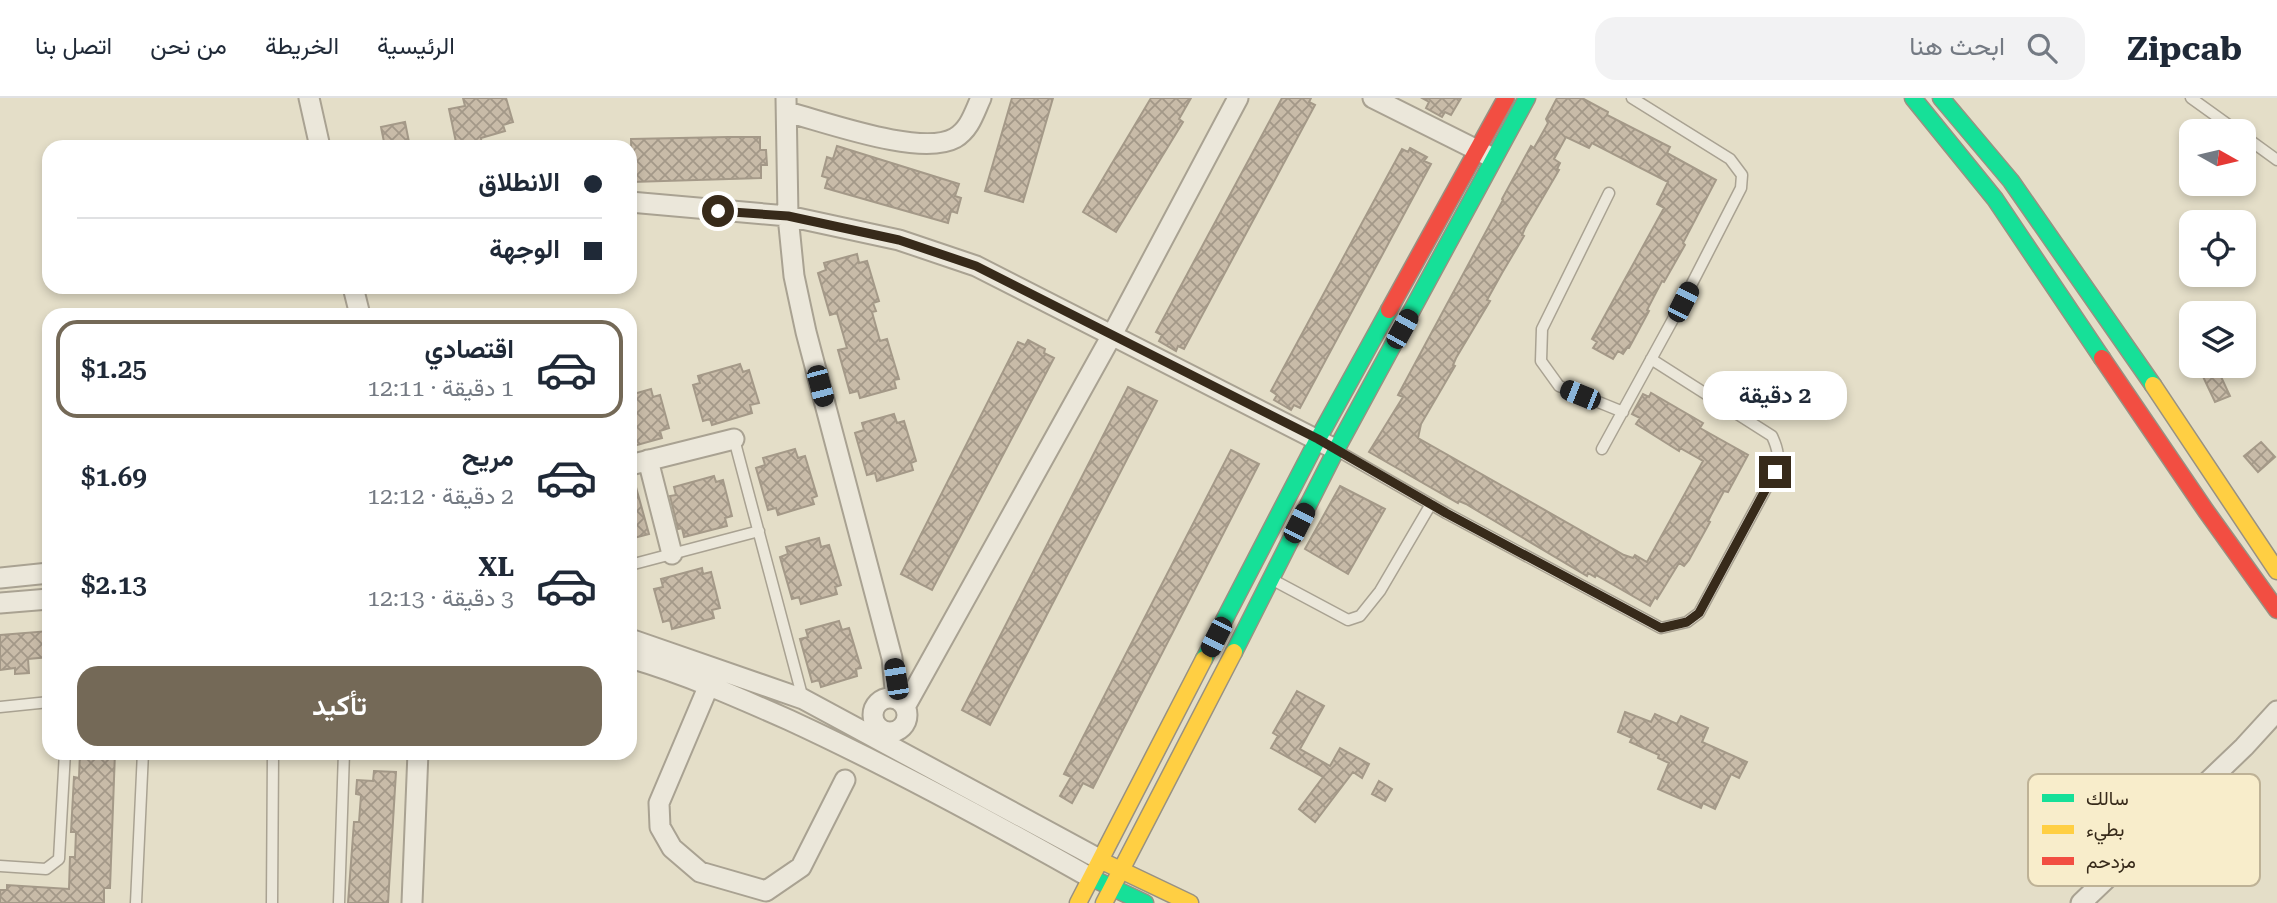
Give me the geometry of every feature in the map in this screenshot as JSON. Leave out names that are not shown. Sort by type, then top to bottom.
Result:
[{"type":"main road","points":[[1078,903],[1318,439],[1506,98]]},
{"type":"main road","points":[[1104,903],[1336,450],[1527,98]]},
{"type":"main road","points":[[1913,98],[1995,199],[2206,511],[2277,610]]},
{"type":"main road","points":[[1941,98],[2011,181],[2115,328],[2277,571]]},
{"type":"main road","points":[[1101,860],[1190,903]]},
{"type":"main road","points":[[1091,878],[1145,903]]},
{"type":"street","points":[[309,98],[318,140]]},
{"type":"street","points":[[900,703],[892,658],[806,332],[794,276],[788,216],[787,105],[905,143],[925,145],[939,144],[956,138],[970,125],[981,98]]},
{"type":"street","points":[[876,742],[876,706],[885,699],[900,703],[912,698],[1112,335],[1238,98]]},
{"type":"street","points":[[1373,98],[1494,159]]},
{"type":"street","points":[[637,203],[788,216],[899,240],[976,266],[1336,450]]},
{"type":"street","points":[[672,554],[639,463],[734,439]]},
{"type":"street","points":[[0,578],[42,574]]},
{"type":"street","points":[[0,603],[42,600]]},
{"type":"street","points":[[637,641],[803,699],[876,742],[1101,860]]},
{"type":"street","points":[[637,660],[876,742],[953,801],[1091,878]]},
{"type":"street","points":[[709,685],[663,792],[658,815],[664,838],[700,872],[766,891],[801,867],[845,780]]},
{"type":"street","points":[[2216,774],[2277,712]]},
{"type":"street","points":[[412,903],[418,760]]},
{"type":"street","points":[[2081,903],[2099,886]]},
{"type":"lane","points":[[1602,449],[1741,188],[1742,175],[1730,159],[1632,98]]},
{"type":"lane","points":[[2191,98],[2220,119]]},
{"type":"lane","points":[[2256,145],[2277,160]]},
{"type":"lane","points":[[1609,193],[1542,329],[1541,361],[1559,386],[1623,412]]},
{"type":"lane","points":[[1336,450],[1430,505],[1661,628],[1687,622],[1699,613],[1775,472],[1779,463],[1778,450],[1772,436],[1651,359]]},
{"type":"lane","points":[[734,439],[803,699]]},
{"type":"lane","points":[[1271,580],[1348,620],[1360,617],[1380,591],[1430,505]]},
{"type":"lane","points":[[637,563],[759,531]]},
{"type":"lane","points":[[0,708],[42,703]]},
{"type":"lane","points":[[0,866],[46,869],[59,859],[65,760]]},
{"type":"lane","points":[[136,903],[143,760]]},
{"type":"lane","points":[[272,903],[273,760]]},
{"type":"lane","points":[[339,903],[344,760]]},
{"type":"building","points":[[463,98],[506,98],[513,122],[503,125],[505,131],[481,140],[456,140],[449,109],[465,106]]},
{"type":"building","points":[[1012,98],[1053,98],[1023,202],[985,191]]},
{"type":"building","points":[[1151,98],[1191,98],[1179,119],[1183,122],[1116,232],[1083,212]]},
{"type":"building","points":[[1282,98],[1311,98],[1309,102],[1315,105],[1184,349],[1178,346],[1176,351],[1159,341],[1162,335],[1156,332]]},
{"type":"building","points":[[1422,98],[1461,98],[1451,115],[1445,112],[1442,117],[1426,108],[1429,102]]},
{"type":"building","points":[[1557,98],[1582,98],[1608,112],[1607,115],[1670,147],[1667,153],[1716,180],[1683,243],[1685,245],[1664,282],[1662,281],[1629,348],[1623,354],[1618,351],[1613,359],[1593,348],[1597,342],[1592,339],[1664,208],[1657,204],[1668,182],[1592,143],[1589,148],[1566,137],[1554,159],[1560,163],[1557,169],[1559,170],[1487,300],[1490,301],[1456,358],[1453,365],[1455,366],[1421,424],[1418,438],[1624,555],[1633,558],[1635,555],[1647,562],[1703,461],[1680,448],[1679,451],[1636,424],[1640,418],[1632,414],[1643,394],[1649,397],[1651,393],[1703,423],[1700,428],[1748,455],[1728,492],[1724,491],[1689,560],[1684,566],[1679,563],[1650,606],[1596,575],[1595,577],[1588,573],[1587,576],[1466,504],[1459,501],[1458,503],[1369,452],[1403,397],[1398,395],[1531,146],[1534,148],[1548,123],[1546,119]]},
{"type":"building","points":[[405,122],[409,140],[384,140],[381,127]]},
{"type":"building","points":[[760,137],[760,150],[766,150],[767,165],[761,165],[761,178],[637,182],[637,140],[631,139]]},
{"type":"building","points":[[837,146],[959,184],[955,196],[961,198],[957,213],[951,211],[948,223],[825,188],[828,178],[822,176],[827,157],[833,159]]},
{"type":"building","points":[[1410,148],[1427,157],[1424,161],[1431,164],[1300,408],[1294,405],[1291,410],[1274,400],[1277,395],[1271,391],[1402,149],[1408,152]]},
{"type":"building","points":[[857,254],[859,263],[867,261],[879,301],[873,303],[876,311],[872,312],[880,341],[887,339],[899,379],[894,380],[896,388],[860,398],[858,391],[850,393],[838,350],[847,348],[837,313],[830,315],[818,273],[826,270],[824,263]]},
{"type":"building","points":[[1028,340],[1045,349],[1044,353],[1054,358],[932,590],[901,574],[1018,342],[1025,345]]},
{"type":"building","points":[[740,364],[743,372],[749,370],[759,403],[750,405],[752,413],[712,425],[710,419],[703,421],[693,385],[700,383],[698,376]]},
{"type":"building","points":[[2204,378],[2222,378],[2230,396],[2215,402]]},
{"type":"building","points":[[1128,387],[1157,401],[990,725],[962,710]]},
{"type":"building","points":[[651,389],[653,397],[660,395],[669,428],[660,431],[662,438],[637,445],[637,393]]},
{"type":"building","points":[[894,414],[897,423],[904,421],[916,461],[911,463],[913,470],[877,481],[875,473],[867,475],[855,433],[864,430],[862,423]]},
{"type":"building","points":[[2261,442],[2275,457],[2258,472],[2244,456]]},
{"type":"building","points":[[795,449],[798,458],[805,456],[817,496],[812,498],[814,504],[778,515],[776,508],[768,510],[756,468],[765,465],[763,458]]},
{"type":"building","points":[[1231,450],[1259,464],[1093,788],[1083,783],[1072,803],[1060,796],[1071,777],[1064,774]]},
{"type":"building","points":[[714,476],[716,482],[723,480],[732,516],[725,518],[727,526],[684,537],[682,528],[678,529],[670,496],[676,495],[674,487]]},
{"type":"building","points":[[1340,486],[1385,509],[1348,574],[1305,549]]},
{"type":"building","points":[[637,491],[649,534],[637,537]]},
{"type":"building","points":[[819,538],[821,547],[829,545],[841,585],[835,587],[837,594],[801,604],[799,597],[792,599],[780,557],[788,554],[786,547]]},
{"type":"building","points":[[702,568],[703,574],[711,572],[720,608],[712,610],[714,618],[672,629],[670,620],[663,622],[654,589],[663,587],[661,579]]},
{"type":"building","points":[[839,621],[842,630],[849,628],[861,668],[856,669],[857,676],[821,687],[819,680],[812,682],[800,639],[808,637],[806,630]]},
{"type":"building","points":[[42,632],[42,658],[28,659],[29,673],[15,674],[15,668],[0,670],[0,635]]},
{"type":"building","points":[[1297,691],[1324,706],[1300,749],[1330,766],[1340,748],[1369,764],[1362,778],[1353,772],[1315,822],[1299,809],[1323,777],[1271,748],[1278,736],[1273,733]]},
{"type":"building","points":[[1625,712],[1651,722],[1655,714],[1677,724],[1681,716],[1708,728],[1702,742],[1747,762],[1739,778],[1731,774],[1715,809],[1703,803],[1701,808],[1658,789],[1669,763],[1658,758],[1659,755],[1630,742],[1632,738],[1618,732]]},
{"type":"building","points":[[80,760],[115,760],[110,888],[104,888],[104,903],[0,903],[0,890],[7,890],[7,885],[69,889],[70,857],[75,857],[76,832],[71,832],[74,777],[79,778]]},
{"type":"building","points":[[374,771],[396,772],[388,903],[348,903],[354,822],[359,822],[361,795],[356,794],[357,780],[373,781]]},
{"type":"building","points":[[1379,781],[1392,789],[1385,801],[1372,794]]},
{"type":"traffic: fast","points":[[1234,652],[1336,450],[1527,98]]},
{"type":"traffic: fast","points":[[1913,98],[1995,199],[2102,358]]},
{"type":"traffic: fast","points":[[1941,98],[2011,181],[2153,385]]},
{"type":"traffic: fast","points":[[1204,659],[1318,439],[1389,310]]},
{"type":"traffic: fast","points":[[1096,880],[1145,903]]},
{"type":"traffic: slow","points":[[2153,385],[2277,571]]},
{"type":"traffic: slow","points":[[1104,903],[1234,652]]},
{"type":"traffic: slow","points":[[1078,903],[1204,659]]},
{"type":"traffic: slow","points":[[1106,863],[1190,903]]},
{"type":"traffic: jam","points":[[1389,310],[1506,98]]},
{"type":"traffic: jam","points":[[2102,358],[2277,610]]},
{"type":"route","points":[[718,211],[788,216],[899,240],[976,266],[1318,439],[1446,513],[1661,628],[1687,622],[1699,613],[1775,472]]}]
